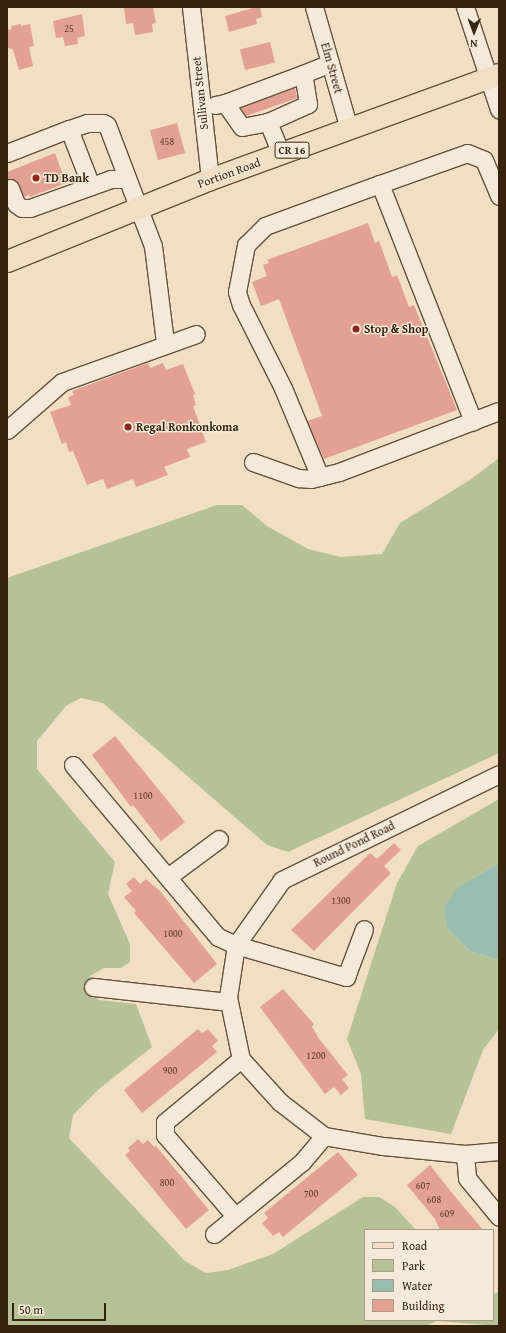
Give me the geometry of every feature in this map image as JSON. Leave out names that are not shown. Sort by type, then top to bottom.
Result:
[{"type":"main road","name":"Portion Road","points":[[7,261],[210,179],[493,76]]},
{"type":"street","name":"Sullivan Street","points":[[191,7],[210,179]]},
{"type":"street","name":"Elm Street","points":[[314,7],[349,129]]},
{"type":"street","points":[[465,7],[493,76],[499,109]]},
{"type":"street","points":[[202,108],[225,103],[330,63]]},
{"type":"street","points":[[225,103],[242,127],[268,122],[308,104],[303,74]]},
{"type":"street","points":[[7,153],[63,131],[94,122],[107,125],[153,246],[165,343]]},
{"type":"street","points":[[268,122],[280,154]]},
{"type":"street","points":[[63,131],[91,186]]},
{"type":"street","points":[[320,477],[283,388],[241,305],[237,292],[246,245],[265,226],[467,153],[484,160],[499,196]]},
{"type":"street","points":[[10,188],[16,204],[22,208],[30,208],[111,179],[127,179]]},
{"type":"street","points":[[380,184],[473,421]]},
{"type":"street","points":[[7,430],[56,384],[165,343],[196,334]]},
{"type":"street","points":[[253,462],[298,478],[311,479],[499,411]]},
{"type":"street","points":[[73,765],[169,876],[218,937],[236,945],[346,977],[364,929]]},
{"type":"street","name":"Round Pond Road","points":[[499,774],[282,880],[236,945],[228,1002],[241,1059],[280,1102],[324,1136],[383,1146],[465,1154],[499,1151]]},
{"type":"street","points":[[169,876],[219,839]]},
{"type":"street","points":[[93,987],[228,1002]]},
{"type":"street","points":[[235,1216],[165,1135],[164,1122],[241,1059]]},
{"type":"street","points":[[214,1234],[302,1162],[324,1136]]},
{"type":"street","points":[[465,1154],[467,1178],[499,1217]]},
{"type":"green space","points":[[499,458],[499,753],[288,852],[267,845],[103,703],[81,698],[66,706],[37,741],[37,769],[115,862],[108,894],[130,944],[130,962],[121,968],[104,968],[90,976],[89,993],[99,1000],[136,1004],[152,1047],[99,1089],[73,1115],[69,1138],[185,1261],[206,1273],[228,1270],[273,1254],[363,1197],[379,1197],[395,1207],[415,1229],[364,1229],[364,1321],[437,1321],[426,1326],[7,1326],[7,578],[217,505],[242,505],[267,526],[308,549],[341,557],[382,554],[400,523],[470,480]]},
{"type":"green space","points":[[499,799],[499,863],[458,887],[447,928],[470,951],[499,960],[499,1029],[483,1050],[451,1134],[365,1119],[361,1074],[347,1039],[397,883],[418,846]]},
{"type":"green space","points":[[499,1292],[499,1326],[437,1321],[494,1321],[494,1294]]},
{"type":"water","points":[[499,863],[499,960],[470,951],[447,928],[444,907],[458,887]]},
{"type":"building","points":[[153,7],[156,23],[152,24],[153,32],[135,35],[133,23],[126,24],[124,8]]},
{"type":"building","points":[[253,8],[260,8],[262,17],[256,19],[257,24],[229,32],[225,16]]},
{"type":"building","points":[[82,14],[85,36],[77,38],[78,44],[65,46],[63,37],[56,38],[53,21]]},
{"type":"building","points":[[21,24],[21,26],[30,24],[34,46],[29,47],[33,66],[19,70],[13,50],[7,47],[7,30],[12,29],[11,26]]},
{"type":"building","points":[[270,42],[275,62],[245,70],[240,49]]},
{"type":"building","points":[[295,88],[297,98],[246,116],[241,108]]},
{"type":"building","points":[[177,123],[185,153],[158,160],[150,130]]},
{"type":"building","name":"TD Bank","points":[[55,153],[66,183],[30,197],[29,195],[24,197],[17,181],[7,179],[7,172]]},
{"type":"building","name":"Stop & Shop","points":[[368,223],[375,243],[379,241],[392,277],[397,275],[409,307],[414,305],[457,410],[324,459],[307,421],[322,416],[279,299],[261,306],[252,282],[267,276],[263,265],[269,263],[267,260]]},
{"type":"building","name":"Regal Ronkonkoma","points":[[148,363],[150,368],[163,363],[166,370],[183,364],[195,394],[193,395],[196,405],[193,406],[206,442],[187,449],[190,457],[164,467],[168,475],[136,487],[133,479],[107,489],[103,479],[87,485],[73,451],[69,452],[66,442],[62,444],[50,412],[71,405],[68,397],[74,395],[72,391]]},
{"type":"building","points":[[115,736],[185,822],[161,841],[133,805],[131,807],[92,755]]},
{"type":"building","points":[[394,843],[401,850],[384,866],[391,873],[314,951],[291,930],[370,853],[377,859]]},
{"type":"building","points":[[134,877],[140,884],[146,879],[160,891],[217,964],[194,983],[134,913],[136,911],[124,897],[132,891],[126,884]]},
{"type":"building","points":[[283,989],[314,1024],[312,1027],[320,1040],[348,1075],[342,1079],[349,1088],[341,1095],[334,1087],[325,1094],[260,1007]]},
{"type":"building","points":[[198,1029],[202,1033],[208,1029],[218,1041],[212,1046],[217,1052],[142,1113],[124,1090]]},
{"type":"building","points":[[138,1139],[143,1144],[148,1140],[154,1147],[156,1146],[209,1210],[186,1229],[125,1155],[130,1151],[128,1148]]},
{"type":"building","points":[[338,1152],[358,1175],[283,1237],[279,1232],[273,1236],[262,1223],[268,1218],[264,1213]]},
{"type":"building","points":[[430,1165],[482,1229],[440,1229],[435,1219],[407,1185]]},
{"type":"place","name":"TD Bank","points":[[36,178]]},
{"type":"place","name":"Stop & Shop","points":[[356,329]]},
{"type":"place","name":"Regal Ronkonkoma","points":[[128,427]]}]
